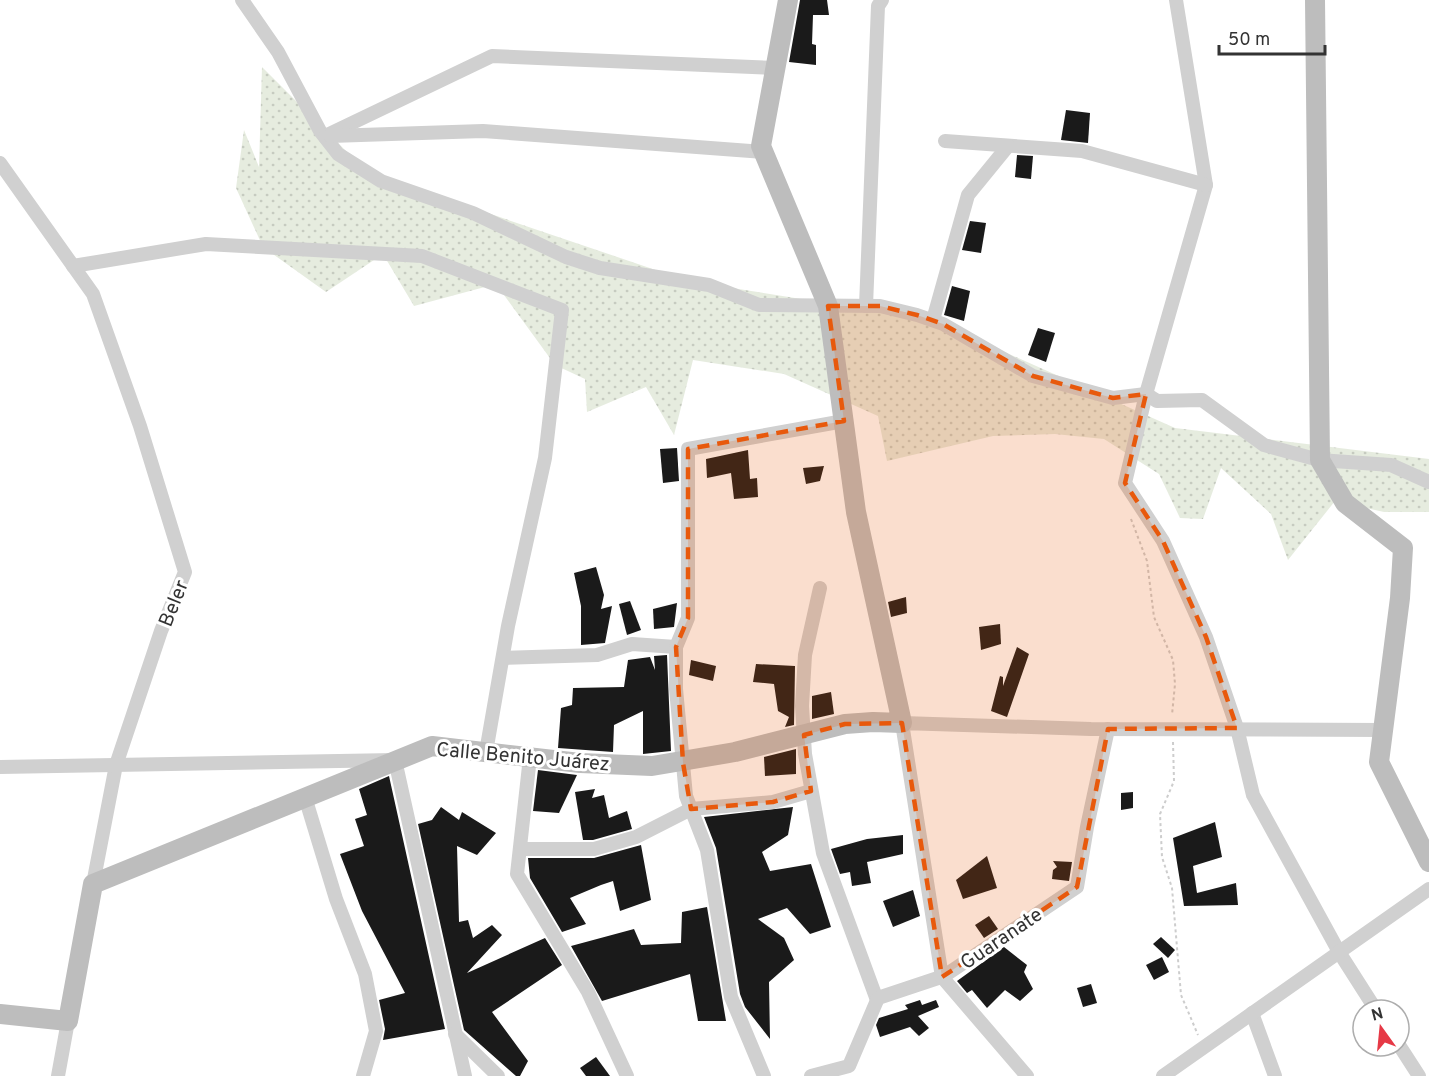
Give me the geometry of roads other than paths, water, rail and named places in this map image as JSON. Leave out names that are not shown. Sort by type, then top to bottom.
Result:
[{"type":"main road","points":[[788,0],[761,146],[828,306],[856,512],[902,723]]},
{"type":"main road","points":[[1315,0],[1320,460],[1345,503],[1403,548],[1400,598],[1379,762],[1429,862]]},
{"type":"main road","name":"Calle Benito Juárez","points":[[93,884],[395,760],[432,747],[652,766],[683,763],[845,724],[902,723]]},
{"type":"main road","name":"Beler","points":[[68,1021],[93,884]]},
{"type":"main road","points":[[0,1014],[68,1021]]},
{"type":"street","points":[[242,0],[278,52],[325,136],[338,154],[381,181],[473,213],[522,238],[576,261],[600,268],[709,285],[759,304],[880,306],[933,320],[1033,376],[1113,398],[1146,394],[1157,401],[1202,400],[1264,445],[1320,460],[1391,465],[1429,483]]},
{"type":"street","points":[[866,306],[878,6],[882,0]]},
{"type":"street","points":[[1176,0],[1206,184],[1146,394],[1125,483],[1164,541],[1206,637],[1237,728],[1253,795],[1339,952],[1368,998]]},
{"type":"street","points":[[325,136],[492,56],[776,68]]},
{"type":"street","points":[[325,136],[483,131],[764,152]]},
{"type":"street","points":[[945,141],[1082,151],[1206,184]]},
{"type":"street","points":[[933,320],[968,195],[1008,146]]},
{"type":"street","name":"Beler","points":[[0,163],[93,294],[140,426],[185,572],[161,631],[116,765],[93,884]]},
{"type":"street","points":[[73,266],[206,244],[422,256],[562,309],[544,458],[486,752]]},
{"type":"street","points":[[764,1076],[731,998],[706,850],[686,796],[676,647],[688,618],[688,449],[844,421]]},
{"type":"street","points":[[811,1076],[849,1066],[877,1000],[823,852],[811,791],[802,706],[805,655],[820,588]]},
{"type":"street","points":[[503,658],[597,655],[632,644],[676,647]]},
{"type":"street","points":[[1027,1076],[942,977],[902,723],[1108,729],[1383,729]]},
{"type":"street","name":"Guaranate","points":[[877,1000],[942,977],[1077,887],[1108,729]]},
{"type":"street","points":[[530,757],[518,874],[588,992],[627,1076]]},
{"type":"street","points":[[0,767],[395,760],[465,1076]]},
{"type":"street","points":[[521,849],[594,849],[636,837],[691,808],[773,802],[811,791]]},
{"type":"street","points":[[305,797],[336,899],[365,974],[376,1031],[363,1076]]},
{"type":"street","points":[[1163,1076],[1429,889]]},
{"type":"street","points":[[1252,1013],[1275,1076]]},
{"type":"street","name":"Beler","points":[[58,1076],[68,1021]]},
{"type":"street","points":[[454,1034],[498,1076]]},
{"type":"street","points":[[1407,1058],[1419,1076]]},
{"type":"street","points":[[852,1060],[856,1076]]}]
